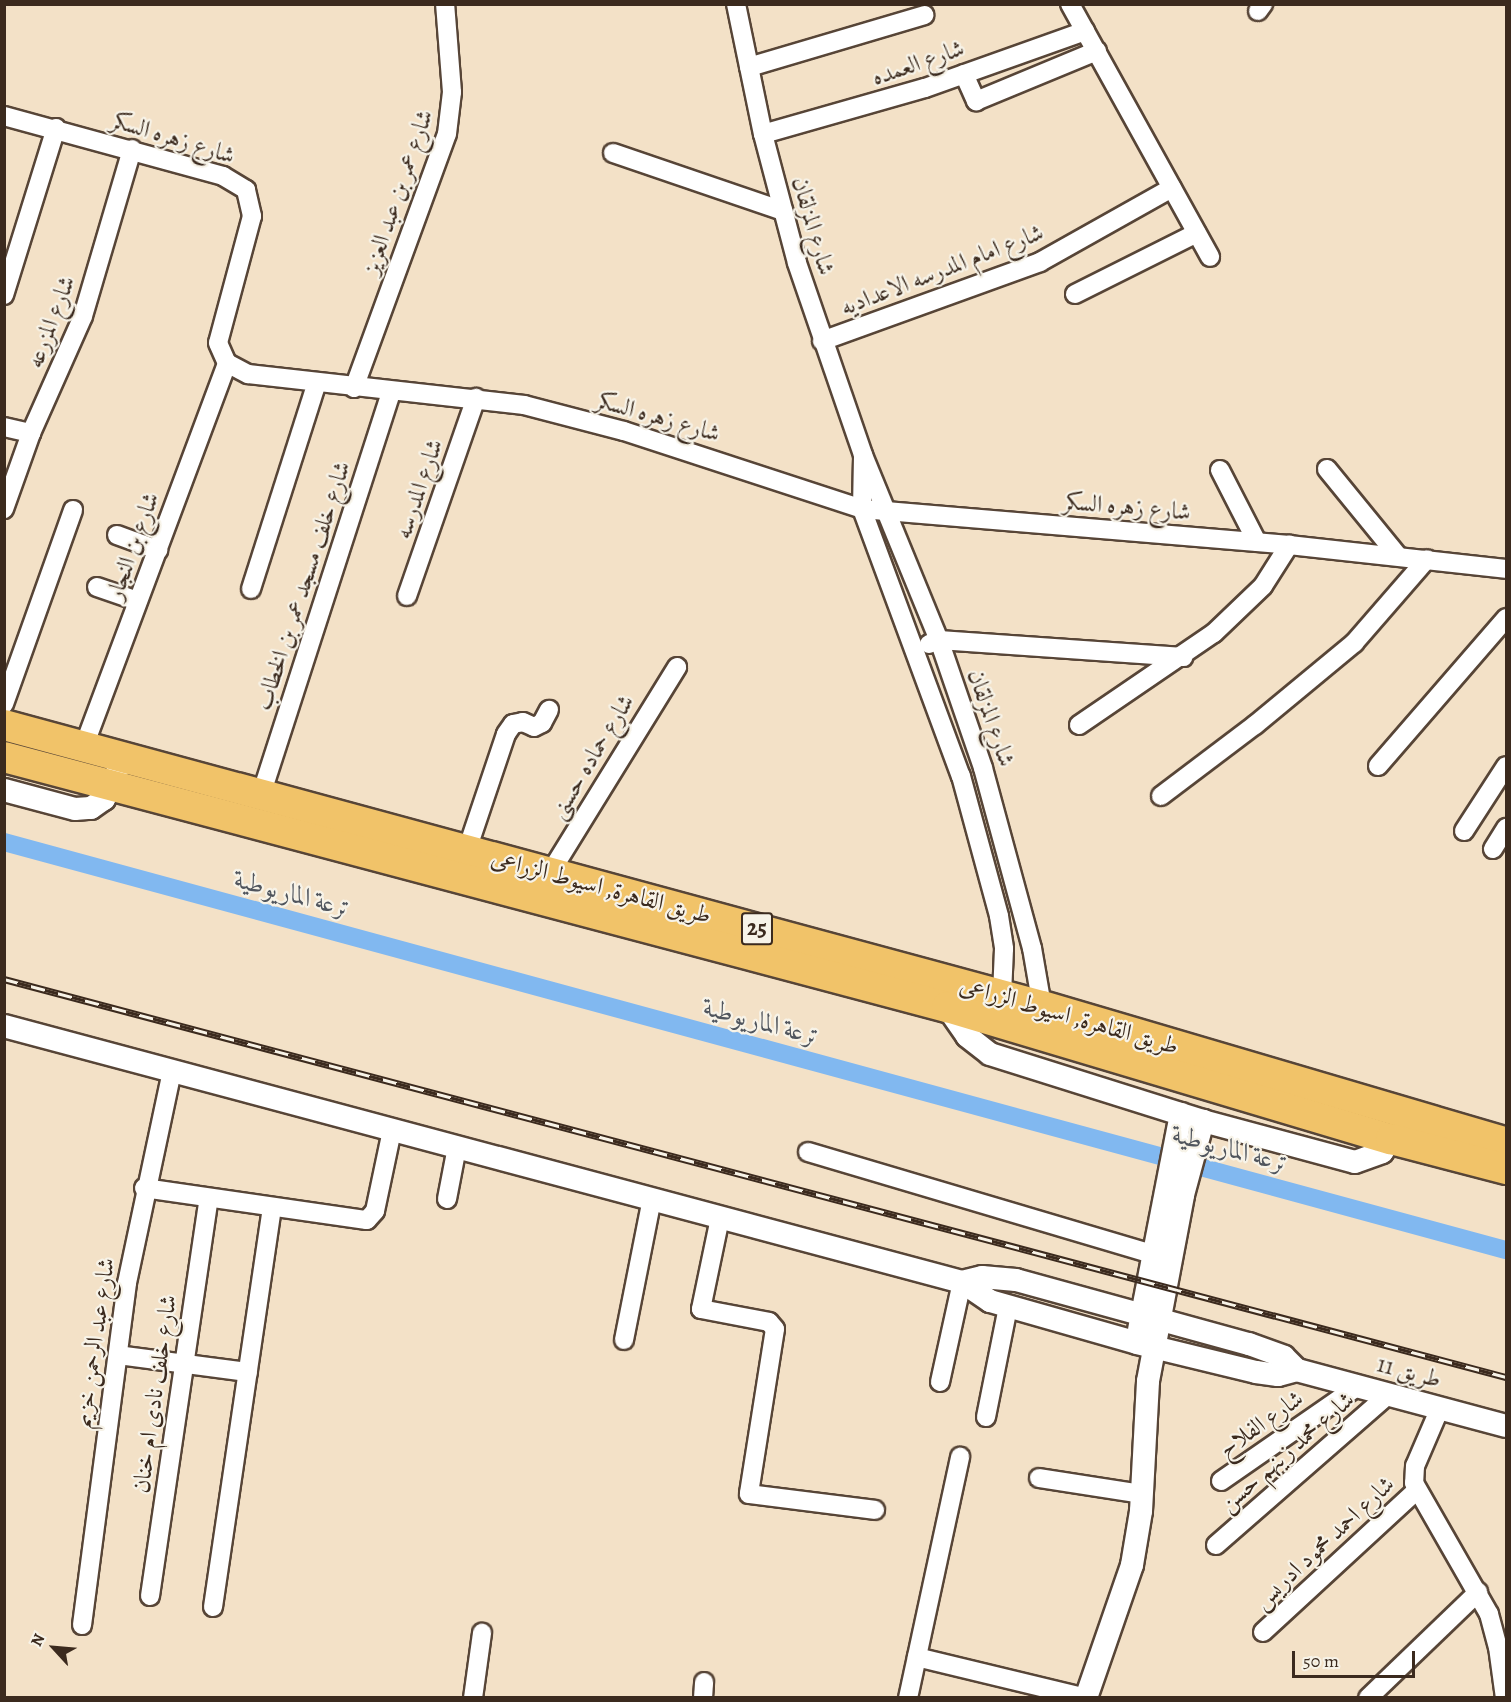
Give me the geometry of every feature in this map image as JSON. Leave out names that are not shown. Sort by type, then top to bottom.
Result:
[{"type":"highway","name":"طريق القاهرة, اسيوط الزراعى","points":[[4,725],[550,873],[1396,1127],[1506,1143]]},
{"type":"highway","name":"طريق القاهرة, اسيوط الزراعى","points":[[4,757],[948,994],[1002,995],[1042,1006],[1396,1127],[1506,1169]]},
{"type":"street","name":"شارع عمر بن عبد العزيز","points":[[354,388],[447,134],[452,102],[445,4]]},
{"type":"street","name":"شارع المزلقان","points":[[736,4],[763,134],[783,211],[822,341],[884,510],[939,640],[983,768],[1032,948],[1042,1006]]},
{"type":"street","points":[[1070,4],[1210,257]]},
{"type":"street","points":[[749,67],[924,15]]},
{"type":"street","name":"شارع العمده","points":[[763,134],[823,119],[964,74],[1085,31]]},
{"type":"street","points":[[964,74],[976,101],[1097,51]]},
{"type":"street","name":"شارع زهره السكر","points":[[4,116],[132,149],[236,181],[251,202],[252,216],[219,330],[219,349],[227,363],[248,374],[316,385],[391,393],[476,398],[524,405],[624,431],[862,509],[1504,565]]},
{"type":"street","points":[[4,295],[56,128]]},
{"type":"street","name":"شارع المزرعه","points":[[4,509],[31,434],[83,316],[132,149]]},
{"type":"street","points":[[613,153],[783,211]]},
{"type":"street","name":"شارع امام المدرسه الاعداديه","points":[[822,341],[1040,262],[1172,188]]},
{"type":"street","points":[[1075,294],[1197,233]]},
{"type":"street","name":"شارع بن النجار","points":[[84,746],[227,363]]},
{"type":"street","points":[[251,589],[316,385]]},
{"type":"street","name":"شارع خلف مسجد عمر بن الخطاب","points":[[261,795],[391,393]]},
{"type":"street","name":"شارع المدرسه","points":[[407,596],[476,398]]},
{"type":"street","points":[[4,427],[31,434]]},
{"type":"street","name":"شارع المزلقان","points":[[863,455],[862,509],[916,649],[961,776],[999,916],[1004,949],[1002,995]]},
{"type":"street","points":[[1327,469],[1398,556]]},
{"type":"street","points":[[1220,470],[1257,542]]},
{"type":"street","points":[[4,704],[73,510]]},
{"type":"street","points":[[117,535],[158,550]]},
{"type":"street","points":[[1079,725],[1183,657],[1247,604],[1289,545]]},
{"type":"street","points":[[1161,796],[1345,651],[1427,559]]},
{"type":"street","points":[[98,587],[138,601]]},
{"type":"street","points":[[1377,766],[1506,618]]},
{"type":"street","points":[[916,649],[939,640],[1183,657]]},
{"type":"street","name":"شارع حماده حسنى","points":[[550,873],[677,667]]},
{"type":"street","points":[[466,850],[506,734],[513,724],[522,722],[534,727],[542,723],[549,710]]},
{"type":"street","points":[[10,797],[75,809],[91,808],[104,799],[113,786],[121,756]]},
{"type":"street","points":[[1464,831],[1506,766]]},
{"type":"street","points":[[961,776],[983,768]]},
{"type":"street","points":[[1493,849],[1506,828]]},
{"type":"street","points":[[1004,949],[1032,948]]},
{"type":"street","points":[[948,994],[967,1036],[990,1054],[1190,1126],[1355,1162],[1376,1155],[1396,1127]]},
{"type":"street","points":[[4,1026],[962,1282],[940,1383]]},
{"type":"street","name":"شارع عبد الرحمن خزيم","points":[[82,1625],[118,1355],[144,1188],[172,1071]]},
{"type":"street","points":[[917,1657],[1086,1698],[1132,1565],[1142,1494],[1148,1381],[1147,1345],[1175,1193],[1190,1126]]},
{"type":"street","points":[[144,1188],[357,1221],[372,1217],[392,1130]]},
{"type":"street","points":[[447,1199],[457,1147]]},
{"type":"street","points":[[808,1152],[1153,1254]]},
{"type":"street","points":[[1151,1318],[1153,1254],[1175,1193]]},
{"type":"street","name":"شارع خلف نادى ام خنان","points":[[150,1596],[209,1198]]},
{"type":"street","points":[[624,1340],[652,1199]]},
{"type":"street","points":[[213,1607],[272,1208]]},
{"type":"street","points":[[720,1218],[702,1309],[769,1322],[775,1329],[748,1492],[751,1496],[875,1510]]},
{"type":"street","name":"طريق 11","points":[[962,1282],[982,1277],[1016,1280],[1268,1350],[1284,1357],[1297,1370]]},
{"type":"street","name":"طريق 11","points":[[962,1282],[978,1295],[1008,1307],[1147,1345],[1256,1372],[1278,1375],[1297,1370],[1506,1426]]},
{"type":"street","points":[[986,1417],[1008,1307]]},
{"type":"street","points":[[118,1355],[248,1372]]},
{"type":"street","name":"شارع الفلاح","points":[[1221,1481],[1359,1386]]},
{"type":"street","name":"شارع محمد زينهم حسن","points":[[1216,1545],[1389,1394]]},
{"type":"street","points":[[1440,1408],[1415,1466],[1417,1490],[1478,1592],[1498,1615],[1498,1647],[1505,1698]]},
{"type":"street","points":[[908,1698],[960,1457]]},
{"type":"street","points":[[1039,1478],[1142,1494]]},
{"type":"street","name":"شارع احمد محمود ادريس","points":[[1263,1632],[1417,1490]]},
{"type":"street","points":[[1368,1698],[1478,1592]]},
{"type":"street","points":[[473,1698],[482,1633]]},
{"type":"waterway","name":"ترعة الماريوطية","points":[[4,842],[1506,1250]]},
{"type":"railway","points":[[4,979],[1506,1377]]}]
